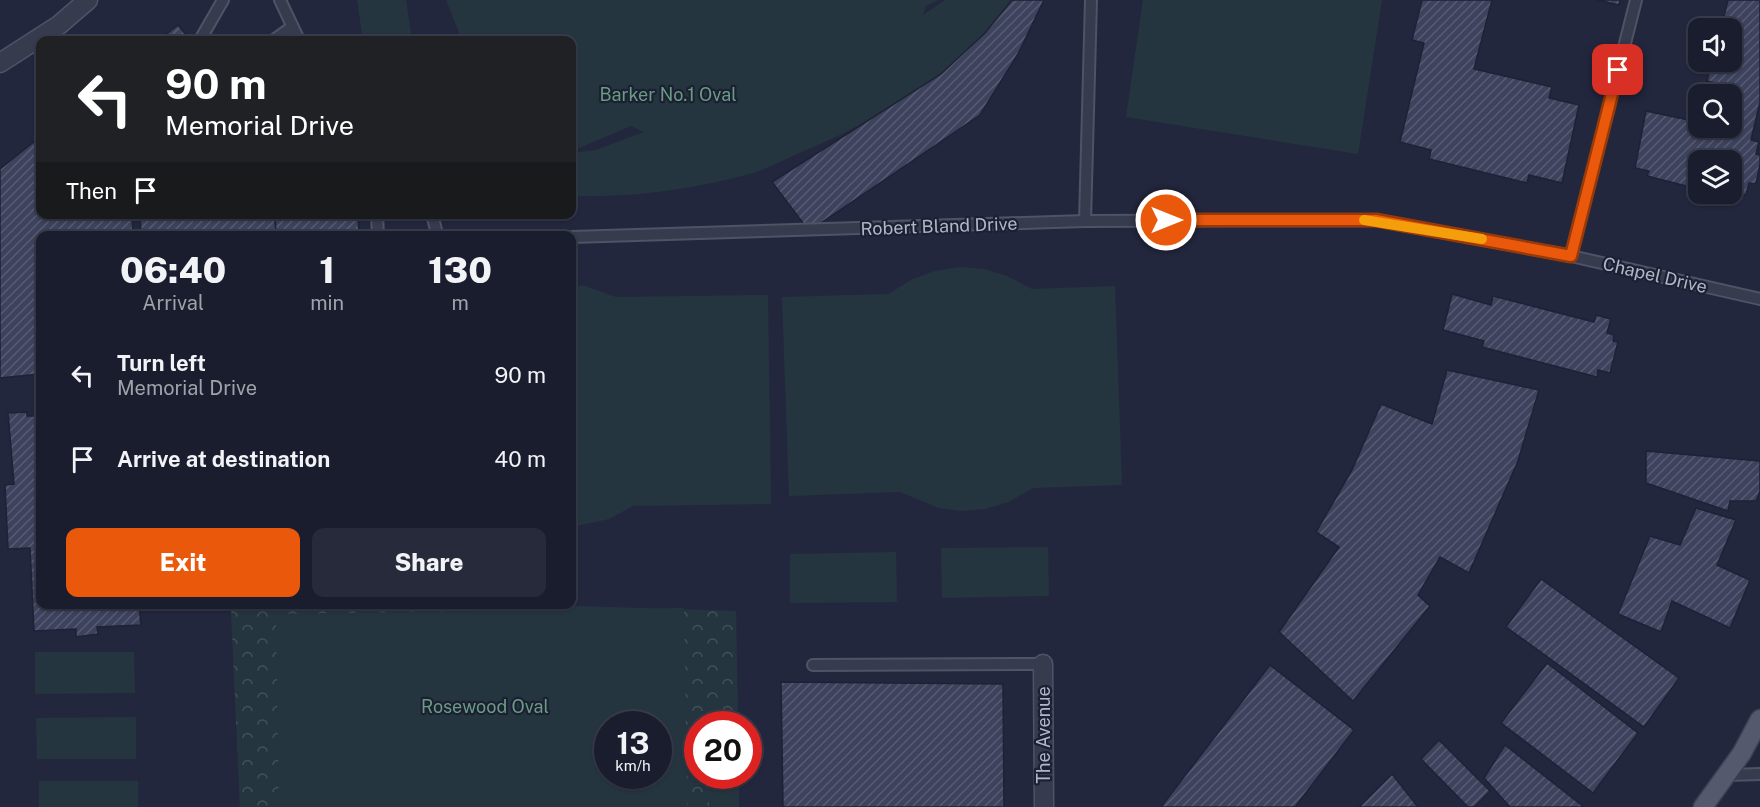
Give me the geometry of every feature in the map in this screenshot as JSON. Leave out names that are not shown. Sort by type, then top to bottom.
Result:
[{"type":"main road","points":[[1703,807],[1727,775],[1760,719]]},
{"type":"street","points":[[42,36],[59,25],[88,0]]},
{"type":"street","points":[[0,63],[36,40]]},
{"type":"street","name":"The Avenue","points":[[1043,664],[1044,807]]},
{"type":"lane","points":[[202,36],[223,0]]},
{"type":"lane","points":[[280,0],[297,36]]},
{"type":"lane","points":[[1085,221],[1091,0]]},
{"type":"lane","points":[[1571,256],[1636,0]]},
{"type":"lane","points":[[280,36],[292,27]]},
{"type":"lane","name":"Chapel Drive","points":[[1085,221],[1376,220],[1571,256],[1760,299]]},
{"type":"lane","name":"Robert Bland Drive","points":[[576,237],[1085,221]]},
{"type":"lane","points":[[813,665],[1043,664]]},
{"type":"lane","points":[[1727,775],[1760,774]]},
{"type":"green space","points":[[357,0],[406,0],[411,36],[362,36]]},
{"type":"green space","name":"Barker No.1 Oval","points":[[446,0],[939,0],[926,6],[923,15],[945,0],[1012,0],[968,50],[943,72],[888,109],[829,140],[764,169],[731,179],[686,188],[617,195],[576,196],[576,152],[596,150],[644,132],[631,126],[576,149],[576,36],[460,36]]},
{"type":"green space","points":[[1143,0],[1382,0],[1358,154],[1126,117]]},
{"type":"green space","points":[[960,267],[984,269],[1007,276],[1032,289],[1115,286],[1122,485],[1033,488],[1008,502],[985,509],[961,511],[939,508],[900,492],[789,496],[782,297],[888,294],[913,279],[935,271]]},
{"type":"green space","points":[[576,285],[585,286],[616,297],[768,295],[771,504],[633,506],[609,519],[576,526]]},
{"type":"green space","points":[[1048,547],[1049,596],[942,598],[941,548]]},
{"type":"green space","points":[[896,552],[897,602],[790,603],[790,554]]},
{"type":"green space","name":"Rosewood Oval","points":[[576,606],[736,611],[738,711],[684,711],[684,789],[709,789],[709,807],[240,807],[231,610],[576,609]]},
{"type":"green space","name":"Rosewood Oval","points":[[684,608],[684,789],[687,789],[687,807],[279,807],[276,614]]},
{"type":"green space","points":[[35,652],[134,652],[135,693],[35,694]]},
{"type":"green space","points":[[136,717],[136,759],[37,759],[36,718]]},
{"type":"green space","points":[[39,781],[138,781],[138,807],[39,807]]},
{"type":"green space","points":[[709,789],[739,789],[739,807],[709,807]]},
{"type":"building","points":[[1012,0],[1044,0],[1018,54],[980,115],[809,231],[772,182],[941,74],[985,33]]},
{"type":"building","points":[[1422,0],[1492,0],[1474,69],[1552,87],[1549,98],[1579,105],[1562,183],[1529,175],[1527,183],[1429,159],[1431,150],[1400,142],[1424,43],[1412,40]]},
{"type":"building","points":[[1597,0],[1620,0],[1619,5]]},
{"type":"building","points":[[1728,0],[1760,0],[1760,102],[1751,140],[1759,142],[1756,154],[1760,155],[1760,164],[1756,184],[1749,183],[1746,195],[1742,194],[1742,150],[1688,150],[1688,186],[1647,176],[1649,171],[1635,168],[1646,111],[1688,120],[1688,138],[1742,138],[1742,84],[1719,84],[1707,81],[1709,72],[1742,72],[1742,18],[1724,18]]},
{"type":"building","points":[[178,25],[187,36],[164,36]]},
{"type":"building","points":[[36,140],[36,219],[132,219],[133,231],[36,231],[36,374],[0,378],[0,169]]},
{"type":"building","points":[[140,219],[275,219],[276,231],[141,231]]},
{"type":"building","points":[[275,219],[358,219],[359,231],[276,231]]},
{"type":"building","points":[[1452,294],[1491,305],[1493,296],[1594,322],[1596,315],[1611,319],[1607,333],[1614,335],[1613,341],[1618,342],[1610,373],[1598,370],[1597,377],[1482,347],[1484,341],[1443,330]]},
{"type":"building","points":[[1447,370],[1539,390],[1518,461],[1469,573],[1440,557],[1418,595],[1430,606],[1353,701],[1279,632],[1339,547],[1316,532],[1352,470],[1381,404],[1432,424]]},
{"type":"building","points":[[27,412],[27,416],[36,416],[36,609],[139,609],[141,625],[97,627],[98,634],[76,637],[76,629],[34,631],[30,548],[8,549],[5,485],[14,484],[8,413]]},
{"type":"building","points":[[1646,451],[1760,461],[1760,491],[1756,501],[1730,501],[1728,511],[1646,483]]},
{"type":"building","points":[[1696,508],[1736,520],[1717,565],[1750,580],[1730,628],[1672,601],[1661,632],[1618,614],[1650,536],[1680,545]]},
{"type":"building","points":[[1541,579],[1679,678],[1644,727],[1506,627]]},
{"type":"building","points":[[1547,663],[1638,733],[1593,793],[1501,723]]},
{"type":"building","points":[[1270,665],[1354,730],[1295,807],[1161,807]]},
{"type":"building","points":[[781,682],[1003,684],[1004,807],[783,807]]},
{"type":"building","points":[[1439,740],[1490,791],[1474,807],[1468,807],[1421,759]]},
{"type":"building","points":[[1505,745],[1584,807],[1510,807],[1484,778]]},
{"type":"building","points":[[1392,774],[1418,807],[1359,807]]},
{"type":"slow traffic","points":[[1364,220],[1376,220],[1482,239]]},
{"type":"route","points":[[1166,220],[1376,220],[1571,256],[1618,70]]}]
